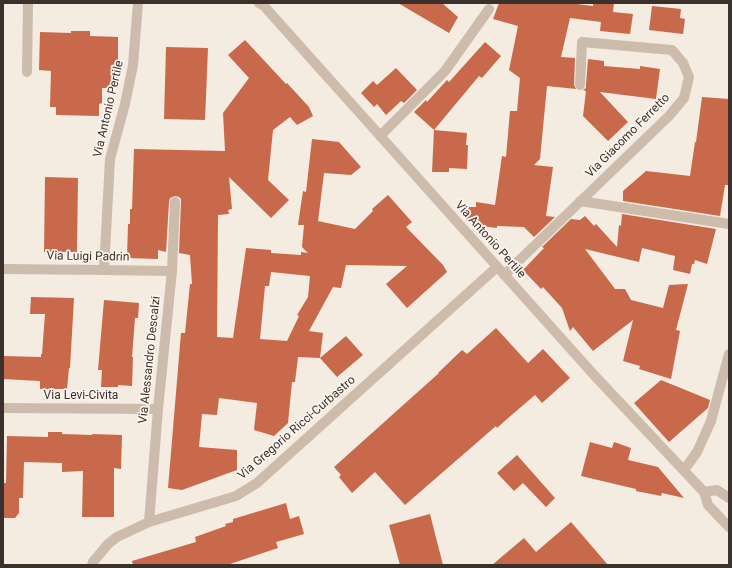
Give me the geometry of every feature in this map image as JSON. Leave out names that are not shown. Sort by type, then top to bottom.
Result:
[{"type":"street","points":[[28,3],[28,72]]},
{"type":"street","name":"Via Antonio Pertile","points":[[104,270],[110,159],[125,104],[133,65],[138,3]]},
{"type":"street","name":"Via Antonio Pertile","points":[[259,3],[264,6],[594,375],[704,492],[708,505],[729,527]]},
{"type":"street","points":[[380,136],[445,71],[489,9]]},
{"type":"street","name":"Via Giacomo Ferretto","points":[[500,271],[580,201],[669,116],[684,98],[689,77],[683,63],[672,50],[582,42],[580,85]]},
{"type":"street","points":[[580,201],[729,224]]},
{"type":"street","name":"Via Alessandro Descalzi","points":[[149,522],[158,409],[172,272],[175,202]]},
{"type":"street","name":"Via Luigi Padrin","points":[[3,269],[172,272]]},
{"type":"street","name":"Via Gregorio Ricci-Curbastro","points":[[92,565],[108,544],[118,537],[149,522],[236,496],[257,483],[500,271]]},
{"type":"street","points":[[684,470],[697,452],[711,421],[729,354]]},
{"type":"street","name":"Via Levi-Civita","points":[[3,408],[158,409]]},
{"type":"street","points":[[704,492],[717,490],[729,498]]},
{"type":"building","points":[[398,3],[442,3],[458,17],[449,33]]},
{"type":"building","points":[[499,3],[569,3],[593,6],[593,3],[614,3],[613,12],[633,14],[630,34],[600,31],[601,22],[570,18],[561,57],[575,58],[574,85],[576,89],[547,86],[540,159],[534,165],[553,167],[546,216],[555,217],[534,237],[524,227],[497,226],[497,228],[473,225],[473,222],[466,221],[468,207],[476,207],[476,202],[495,205],[502,156],[506,157],[510,111],[517,111],[520,78],[509,70],[518,26],[493,19]]},
{"type":"building","points":[[652,6],[681,9],[680,18],[685,19],[683,34],[649,30]]},
{"type":"building","points":[[71,31],[90,31],[90,36],[118,37],[118,88],[102,88],[102,103],[99,104],[99,116],[56,115],[56,107],[50,107],[51,71],[39,70],[40,32],[71,33]]},
{"type":"building","points":[[245,40],[309,107],[313,116],[297,125],[290,117],[273,130],[268,180],[289,200],[271,218],[229,177],[232,209],[228,210],[229,214],[218,215],[217,337],[233,338],[246,248],[271,250],[271,253],[301,255],[301,252],[308,253],[302,247],[304,225],[298,225],[303,191],[306,192],[312,139],[339,142],[361,167],[351,175],[324,173],[318,221],[355,229],[373,211],[372,209],[388,195],[412,222],[406,227],[443,265],[447,272],[407,308],[386,284],[407,266],[346,265],[341,288],[333,287],[309,331],[323,333],[320,358],[298,357],[295,382],[292,382],[288,423],[274,436],[254,430],[257,403],[219,398],[217,415],[202,414],[199,447],[237,450],[237,470],[182,490],[168,488],[181,333],[185,333],[190,284],[192,284],[190,255],[179,253],[181,199],[175,196],[170,198],[169,202],[166,252],[158,250],[158,259],[127,258],[128,224],[130,224],[130,209],[132,209],[134,149],[225,151],[223,113],[249,78],[228,55]],"holes":[[[271,272],[310,276],[308,297],[297,315],[299,316],[287,341],[260,339],[265,286],[269,286]]]},
{"type":"building","points":[[485,42],[501,56],[482,78],[479,76],[434,130],[414,112],[426,100],[427,102],[447,80],[449,82]]},
{"type":"building","points":[[166,47],[208,48],[205,120],[164,119]]},
{"type":"building","points":[[588,59],[604,61],[604,66],[640,69],[640,66],[660,69],[656,99],[600,92],[628,122],[608,141],[583,116],[586,91],[583,90],[586,88]]},
{"type":"building","points":[[396,68],[417,90],[404,103],[401,101],[386,115],[377,104],[374,107],[361,93],[373,81],[377,85]]},
{"type":"building","points":[[702,97],[729,99],[729,185],[725,185],[720,216],[623,201],[623,191],[646,171],[690,176]]},
{"type":"building","points":[[434,130],[467,133],[467,169],[449,168],[449,172],[432,172]]},
{"type":"building","points":[[45,177],[78,178],[77,252],[44,252]]},
{"type":"building","points":[[622,214],[716,229],[707,264],[695,260],[694,264],[692,264],[690,274],[673,270],[675,256],[642,248],[639,262],[585,249],[615,289],[625,289],[631,300],[663,308],[669,285],[688,284],[676,330],[680,331],[671,379],[639,369],[640,366],[623,361],[633,320],[593,351],[573,327],[570,331],[562,308],[543,287],[541,289],[523,270],[544,248],[542,247],[571,219],[580,220],[585,216],[594,226],[596,224],[617,247],[619,225],[621,226]]},
{"type":"building","points":[[31,297],[74,298],[70,368],[67,389],[40,389],[40,381],[3,379],[3,356],[41,357],[45,314],[30,314]]},
{"type":"building","points":[[104,300],[139,303],[138,318],[135,318],[132,357],[132,386],[118,385],[118,387],[101,387],[102,370],[98,370]]},
{"type":"building","points":[[496,328],[528,363],[543,349],[570,378],[542,403],[535,395],[497,428],[496,426],[405,505],[375,472],[352,493],[339,477],[341,475],[334,467],[439,373],[462,350],[467,354]]},
{"type":"building","points":[[346,336],[363,355],[337,377],[320,358]]},
{"type":"building","points":[[661,380],[710,400],[708,408],[669,442],[634,403]]},
{"type":"building","points":[[48,432],[62,432],[62,434],[122,435],[121,469],[114,468],[114,517],[82,517],[83,471],[62,472],[62,463],[24,462],[23,498],[19,498],[19,513],[15,518],[3,518],[3,483],[6,483],[7,436],[48,437]]},
{"type":"building","points":[[590,442],[612,448],[614,442],[631,448],[628,460],[658,467],[684,498],[662,493],[661,496],[636,491],[636,489],[581,476]]},
{"type":"building","points":[[517,455],[555,498],[546,507],[523,483],[514,491],[497,473]]},
{"type":"building","points":[[286,503],[290,519],[299,516],[304,534],[276,542],[278,548],[227,565],[133,565],[132,561],[196,542],[195,537],[226,526],[225,524],[233,522],[233,519]]},
{"type":"building","points":[[430,514],[443,565],[400,565],[389,525]]},
{"type":"building","points":[[571,522],[608,565],[492,565],[524,538],[536,552]]}]
